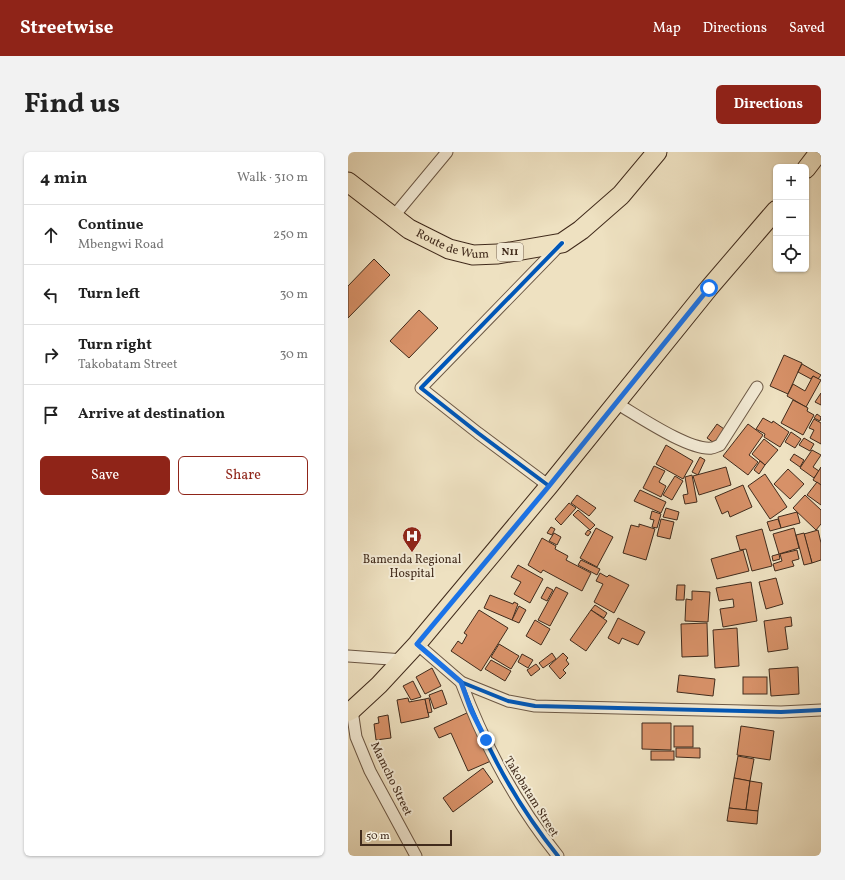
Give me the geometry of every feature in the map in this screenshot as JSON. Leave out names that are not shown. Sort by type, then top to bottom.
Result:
[{"type":"highway","name":"Route de Wum","points":[[348,182],[409,229],[449,249],[474,255],[498,254],[562,243],[581,230],[621,195],[657,152]]},
{"type":"main road","points":[[809,165],[819,152]]},
{"type":"main road","points":[[350,711],[404,660],[549,486],[709,288],[773,213]]},
{"type":"street","points":[[393,217],[447,152]]},
{"type":"street","points":[[549,486],[421,388],[562,243]]},
{"type":"street","points":[[616,403],[684,443],[704,448],[712,448],[720,445],[757,387]]},
{"type":"street","points":[[417,644],[461,682],[508,701],[535,706],[781,712],[821,710]]},
{"type":"street","points":[[348,656],[404,660]]},
{"type":"street","name":"Takobatam Street","points":[[461,682],[471,710],[502,773],[546,842],[558,856]]},
{"type":"street","name":"Mamcho Street","points":[[350,711],[356,737],[370,771],[416,856]]},
{"type":"building","points":[[374,259],[390,275],[348,318],[348,286]]},
{"type":"building","points":[[419,310],[438,328],[409,358],[390,341]]},
{"type":"building","points":[[784,355],[802,363],[788,394],[770,386]]},
{"type":"building","points":[[802,364],[821,375],[818,379],[813,376],[811,379],[798,372]]},
{"type":"building","points":[[813,376],[821,380],[806,407],[787,396],[793,384],[805,391]]},
{"type":"building","points":[[821,393],[821,405],[815,402]]},
{"type":"building","points":[[793,400],[808,408],[807,411],[814,415],[803,435],[781,423]]},
{"type":"building","points":[[817,414],[821,417],[820,421],[814,418]]},
{"type":"building","points":[[763,418],[772,423],[773,421],[789,432],[780,447],[764,437],[765,434],[756,429]]},
{"type":"building","points":[[814,419],[821,423],[821,444],[810,438],[814,430],[809,428]]},
{"type":"building","points":[[717,424],[727,431],[717,445],[707,438]]},
{"type":"building","points":[[748,424],[763,435],[749,455],[758,462],[748,475],[723,456]]},
{"type":"building","points":[[791,432],[801,439],[795,448],[785,442]]},
{"type":"building","points":[[804,438],[814,444],[810,451],[799,445]]},
{"type":"building","points":[[764,439],[778,450],[765,465],[752,454]]},
{"type":"building","points":[[666,445],[693,461],[683,479],[656,464]]},
{"type":"building","points":[[812,450],[821,455],[813,467],[819,471],[814,478],[800,468]]},
{"type":"building","points":[[794,454],[804,460],[800,467],[790,460]]},
{"type":"building","points":[[700,457],[705,460],[698,475],[692,472]]},
{"type":"building","points":[[760,461],[765,465],[759,474],[754,470]]},
{"type":"building","points":[[654,466],[665,471],[659,482],[666,486],[661,497],[643,488]]},
{"type":"building","points":[[726,467],[731,485],[699,495],[693,476]]},
{"type":"building","points":[[821,467],[821,485],[813,480]]},
{"type":"building","points":[[788,469],[804,484],[790,499],[774,484]]},
{"type":"building","points":[[765,474],[787,507],[770,519],[748,486]]},
{"type":"building","points":[[692,475],[697,502],[685,504],[683,495],[688,494],[685,477]]},
{"type":"building","points":[[675,476],[683,481],[672,500],[663,495]]},
{"type":"building","points":[[817,482],[821,485],[821,505],[807,495]]},
{"type":"building","points":[[743,485],[752,507],[730,517],[728,511],[722,514],[715,497]]},
{"type":"building","points":[[640,490],[666,502],[661,513],[634,501]]},
{"type":"building","points":[[577,495],[596,508],[589,516],[571,503]]},
{"type":"building","points":[[805,495],[821,510],[821,524],[816,530],[793,508]]},
{"type":"building","points":[[569,503],[576,508],[561,525],[555,519]]},
{"type":"building","points":[[666,508],[679,512],[677,520],[663,517]]},
{"type":"building","points":[[578,510],[595,525],[590,530],[573,515]]},
{"type":"building","points":[[652,511],[661,514],[657,528],[652,527],[654,520],[650,519]]},
{"type":"building","points":[[797,512],[800,523],[781,528],[778,517]]},
{"type":"building","points":[[661,519],[674,522],[670,539],[657,536]]},
{"type":"building","points":[[778,519],[781,528],[770,531],[767,522]]},
{"type":"building","points":[[639,524],[655,529],[646,560],[623,553],[631,525],[639,527]]},
{"type":"building","points":[[551,527],[555,529],[552,535],[547,533]]},
{"type":"building","points":[[596,528],[613,537],[597,567],[580,558]]},
{"type":"building","points":[[794,528],[799,548],[779,554],[773,534]]},
{"type":"building","points":[[762,529],[772,566],[752,571],[746,549],[740,550],[736,536]]},
{"type":"building","points":[[588,530],[591,532],[588,536],[585,534]]},
{"type":"building","points":[[818,530],[821,543],[821,560],[812,563],[804,534]]},
{"type":"building","points":[[554,533],[561,537],[557,545],[549,541]]},
{"type":"building","points":[[804,533],[812,563],[804,565],[796,535]]},
{"type":"building","points":[[542,538],[556,546],[555,549],[568,556],[566,560],[591,573],[582,591],[543,570],[541,573],[528,565]]},
{"type":"building","points":[[743,550],[749,571],[717,579],[711,559]]},
{"type":"building","points":[[797,550],[799,559],[792,561],[794,566],[775,571],[773,564],[782,561],[780,554]]},
{"type":"building","points":[[779,554],[780,559],[773,561],[772,556]]},
{"type":"building","points":[[581,560],[600,569],[597,575],[578,565]]},
{"type":"building","points":[[518,565],[543,579],[530,603],[514,594],[521,582],[511,577]]},
{"type":"building","points":[[600,573],[607,577],[609,575],[629,585],[614,613],[594,602],[603,584],[596,581]]},
{"type":"building","points":[[776,578],[783,604],[766,609],[759,582]]},
{"type":"building","points":[[751,582],[757,621],[723,627],[720,609],[734,607],[733,599],[719,601],[716,588]]},
{"type":"building","points":[[677,585],[685,585],[684,600],[676,600]]},
{"type":"building","points":[[547,587],[553,590],[547,601],[541,598]]},
{"type":"building","points":[[556,587],[568,593],[550,626],[538,620]]},
{"type":"building","points":[[692,591],[710,592],[708,622],[685,621],[686,599],[692,600]]},
{"type":"building","points":[[490,595],[513,604],[514,602],[518,604],[512,620],[484,608]]},
{"type":"building","points":[[595,605],[607,613],[604,618],[591,610]]},
{"type":"building","points":[[519,606],[526,610],[519,623],[512,620]]},
{"type":"building","points":[[479,610],[508,628],[481,671],[451,651],[458,641],[462,644],[467,635],[464,633]]},
{"type":"building","points":[[591,610],[607,621],[586,651],[570,640]]},
{"type":"building","points":[[791,617],[792,626],[785,627],[788,649],[768,652],[764,621]]},
{"type":"building","points":[[618,618],[645,632],[638,645],[622,638],[619,644],[608,638]]},
{"type":"building","points":[[535,620],[550,629],[541,645],[526,636]]},
{"type":"building","points":[[707,623],[708,656],[682,657],[681,624]]},
{"type":"building","points":[[737,628],[739,666],[715,668],[713,630]]},
{"type":"building","points":[[499,644],[519,656],[511,669],[491,657]]},
{"type":"building","points":[[552,653],[556,659],[543,668],[539,663]]},
{"type":"building","points":[[563,653],[568,658],[566,660],[569,664],[563,670],[566,673],[560,679],[549,666]]},
{"type":"building","points":[[522,654],[533,660],[528,668],[518,662]]},
{"type":"building","points":[[491,660],[511,671],[505,681],[485,669]]},
{"type":"building","points":[[536,664],[540,669],[531,676],[527,670]]},
{"type":"building","points":[[798,667],[799,694],[771,696],[769,669]]},
{"type":"building","points":[[432,668],[441,686],[425,694],[416,677]]},
{"type":"building","points":[[679,675],[715,679],[713,696],[677,692]]},
{"type":"building","points":[[743,677],[767,677],[767,694],[743,694]]},
{"type":"building","points":[[413,681],[421,697],[411,700],[403,686]]},
{"type":"building","points":[[442,690],[447,704],[434,709],[429,695]]},
{"type":"building","points":[[408,698],[409,702],[425,699],[429,717],[401,723],[397,700]]},
{"type":"building","points":[[429,698],[432,712],[428,713],[425,699]]},
{"type":"building","points":[[469,712],[491,761],[468,771],[451,733],[439,738],[434,728]]},
{"type":"building","points":[[388,715],[391,738],[376,740],[374,724],[379,723],[378,717]]},
{"type":"building","points":[[642,723],[671,723],[671,750],[642,749]]},
{"type":"building","points":[[674,726],[693,726],[693,747],[674,747]]},
{"type":"building","points":[[741,726],[774,731],[770,760],[737,755]]},
{"type":"building","points":[[676,748],[700,748],[700,758],[676,757]]},
{"type":"building","points":[[651,751],[674,751],[674,760],[651,760]]},
{"type":"building","points":[[738,756],[754,759],[750,781],[734,778]]},
{"type":"building","points":[[483,768],[493,782],[453,812],[443,798]]},
{"type":"building","points":[[734,778],[750,781],[746,810],[729,808]]},
{"type":"building","points":[[750,781],[762,783],[758,811],[746,810]]},
{"type":"building","points":[[729,808],[758,811],[757,824],[727,821]]},
{"type":"cycle path","points":[[549,486],[421,388],[562,243]]},
{"type":"cycle path","points":[[417,644],[461,682],[508,701],[535,706],[781,712],[821,710]]},
{"type":"cycle path","points":[[461,682],[480,728],[502,773],[528,816],[558,856]]},
{"type":"place","name":"Bamenda Regional Hospital","points":[[412,553]]},
{"type":"route","points":[[486,740],[471,710],[461,682],[417,644],[549,486],[709,288]]}]
